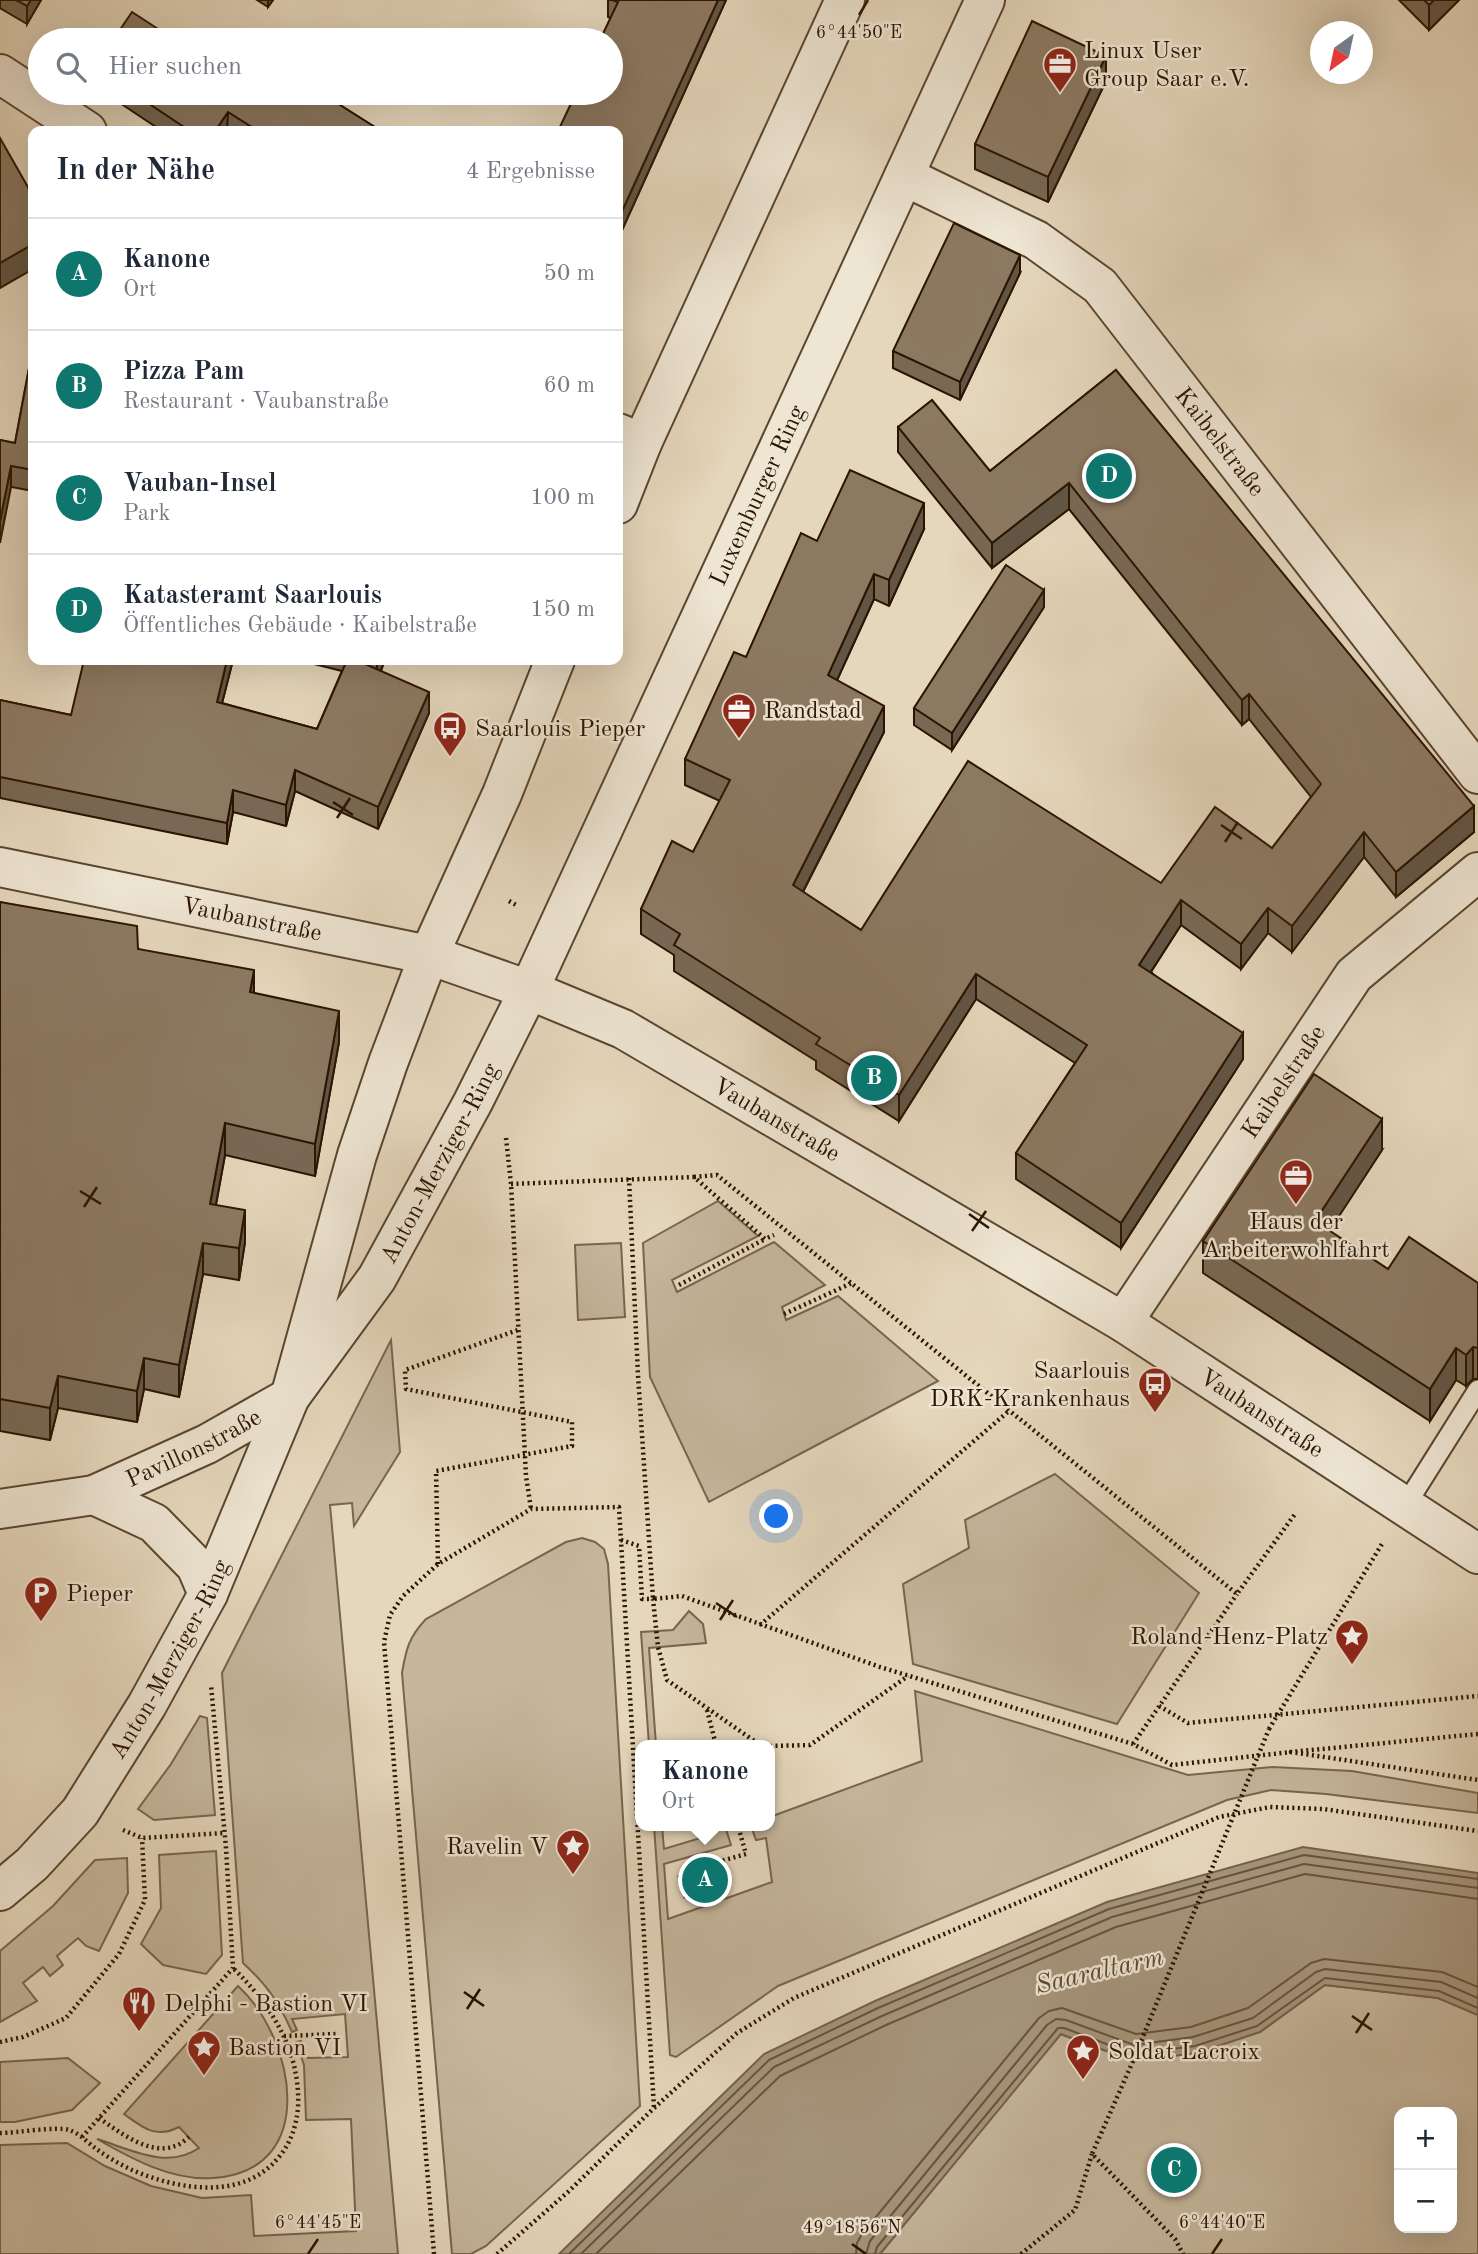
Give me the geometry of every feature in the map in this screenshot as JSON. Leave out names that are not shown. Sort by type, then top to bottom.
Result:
[{"type":"street","points":[[623,476],[630,438],[845,0]]},
{"type":"street","name":"Luxemburger Ring","points":[[529,990],[985,0]]},
{"type":"street","points":[[0,74],[28,92]]},
{"type":"street","points":[[47,105],[79,126]]},
{"type":"street","name":"Kaibelstraße","points":[[904,176],[1036,240],[1100,286],[1478,774]]},
{"type":"street","points":[[429,955],[502,794],[553,665]]},
{"type":"street","name":"Vaubanstraße","points":[[0,867],[429,955],[529,990],[623,1030],[1123,1322],[1478,1554]]},
{"type":"street","name":"Kaibelstraße","points":[[1123,1322],[1354,975],[1478,872]]},
{"type":"street","name":"Anton-Merziger-Ring","points":[[0,1891],[32,1864],[80,1812],[147,1705],[208,1594],[290,1397],[357,1155],[429,955]]},
{"type":"street","name":"Anton-Merziger-Ring","points":[[290,1397],[377,1278],[473,1102],[529,990]]},
{"type":"street","name":"Pavillonstraße","points":[[0,1509],[94,1495],[206,1444],[290,1397]]},
{"type":"street","name":"Pavillonstraße","points":[[94,1495],[154,1523],[197,1566],[208,1594]]},
{"type":"lane","points":[[1405,1506],[1478,1390]]},
{"type":"path","points":[[505,1131],[525,1456],[531,1509]]},
{"type":"path","points":[[510,1184],[718,1175],[1237,1594]]},
{"type":"path","points":[[694,1177],[765,1239]]},
{"type":"path","points":[[629,1178],[638,1375],[658,1647],[667,1680],[753,1740]]},
{"type":"path","points":[[679,1285],[774,1235]]},
{"type":"path","points":[[784,1314],[852,1283]]},
{"type":"path","points":[[438,1564],[436,1471],[572,1446],[572,1422],[406,1389],[405,1370],[518,1330]]},
{"type":"path","points":[[760,1625],[1010,1410]]},
{"type":"path","points":[[1021,2254],[1075,2210],[1092,2154],[1133,2062],[1269,1729],[1405,1506]]},
{"type":"path","points":[[434,2254],[384,1642],[390,1615],[396,1605],[438,1564],[531,1509],[619,1507],[635,1780]]},
{"type":"path","points":[[1133,1744],[1295,1514]]},
{"type":"path","points":[[621,1539],[639,1546],[642,1599],[682,1596],[909,1676],[1133,1744],[1172,1765],[1478,1734]]},
{"type":"path","points":[[775,1745],[810,1745],[909,1676]]},
{"type":"path","points":[[0,2133],[68,2129],[131,2169],[155,2178],[201,2188],[231,2186],[250,2180],[270,2168],[289,2143],[294,2132],[298,2098],[294,2064],[284,2036],[256,1991],[233,1968],[210,1682]]},
{"type":"path","points":[[1159,1706],[1188,1723],[1478,1696]]},
{"type":"path","points":[[707,1709],[715,1740]]},
{"type":"path","points":[[1291,1752],[1478,1780]]},
{"type":"path","points":[[496,2254],[568,2192],[654,2108],[737,2033],[794,1998],[1219,1817],[1270,1807],[1323,1809],[1478,1831]]},
{"type":"path","points":[[80,1812],[142,1838],[224,1833]]},
{"type":"path","points":[[638,1831],[654,2108]]},
{"type":"path","points":[[686,1898],[679,1873],[746,1854],[739,1831]]},
{"type":"path","points":[[0,2042],[23,2037],[66,2018],[119,1954],[145,1900],[142,1838]]},
{"type":"path","points":[[82,2137],[233,1968]]},
{"type":"path","points":[[284,2036],[337,2034]]},
{"type":"path","points":[[99,2118],[127,2136],[152,2146],[174,2147],[189,2137]]},
{"type":"path","points":[[1092,2154],[1175,2239],[1183,2254]]},
{"type":"shaded area","points":[[718,1201],[758,1236],[672,1280],[677,1292],[774,1242],[825,1285],[782,1307],[786,1320],[838,1296],[938,1381],[709,1502],[650,1377],[643,1243]]},
{"type":"shaded area","points":[[621,1243],[625,1317],[578,1320],[575,1245]]},
{"type":"shaded area","points":[[391,1340],[400,1452],[354,1526],[352,1503],[330,1505],[398,2254],[0,2254],[0,2145],[67,2143],[105,2166],[151,2186],[202,2198],[251,2195],[254,2236],[356,2231],[351,2119],[306,2120],[304,2065],[296,2042],[301,2041],[308,2058],[348,2057],[345,2014],[292,2019],[297,2030],[292,2032],[272,1994],[243,1963],[222,1673]]},
{"type":"shaded area","points":[[1055,1474],[1199,1593],[1117,1724],[913,1664],[903,1584],[969,1548],[965,1520]]},
{"type":"shaded area","points":[[582,1538],[595,1542],[604,1549],[608,1564],[640,2106],[486,2246],[471,2254],[452,2254],[403,1665],[412,1638],[426,1619],[566,1542]]},
{"type":"shaded area","points":[[689,1611],[703,1624],[706,1643],[649,1648],[656,1740],[649,1740],[641,1632],[673,1630]]},
{"type":"shaded area","points":[[915,1691],[1188,1775],[1273,1767],[1352,1771],[1478,1793],[1478,1813],[1271,1790],[1227,1800],[778,1986],[676,2057],[670,2055],[654,1831],[662,1831],[664,1849],[714,1834],[714,1831],[727,1831],[731,1845],[664,1864],[668,1919],[772,1882],[766,1838],[756,1840],[753,1831],[775,1831],[775,1815],[922,1761]]},
{"type":"shaded area","points":[[200,1716],[207,1718],[215,1815],[154,1820],[138,1809],[171,1764]]},
{"type":"shaded area","points":[[216,1851],[222,1955],[206,1974],[163,1965],[141,1944],[161,1908],[159,1855]]},
{"type":"shaded area","points":[[127,1858],[128,1893],[99,1951],[86,1946],[78,1938],[57,1956],[63,1965],[50,1976],[43,1967],[23,1983],[37,2001],[0,2022],[0,1951],[53,1906],[95,1860]]},
{"type":"shaded area","points":[[1325,1985],[1438,1998],[1478,2015],[1478,2254],[880,2254],[1060,2034],[1133,2061],[1260,2032]]},
{"type":"shaded area","points":[[238,1986],[258,2009],[273,2037],[284,2068],[287,2099],[283,2128],[270,2152],[247,2170],[213,2178],[198,2178],[153,2167],[97,2139],[135,2152],[161,2157],[187,2154],[199,2148],[179,2127],[156,2132],[124,2114]]},
{"type":"shaded area","points":[[68,2058],[100,2083],[72,2110],[15,2122],[0,2122],[0,2062]]},
{"type":"water","name":"Saaraltarm","points":[[1303,1847],[1478,1873],[1478,2015],[1438,1998],[1325,1985],[1260,2032],[1197,2053],[1133,2061],[1061,2034],[880,2254],[559,2254],[764,2054],[875,2001],[1107,1902]]},
{"type":"building","points":[[16,0],[31,0],[27,6]]},
{"type":"building","points":[[612,0],[718,0],[623,209],[623,126],[560,126],[570,105],[623,105],[623,28],[606,28],[618,2]]},
{"type":"building","points":[[132,12],[157,28],[121,28]]},
{"type":"building","points":[[1032,21],[1106,56],[1048,177],[975,144]]},
{"type":"building","points":[[151,105],[340,105],[373,126],[250,126],[228,112],[218,126],[182,126]]},
{"type":"building","points":[[0,138],[28,187],[28,247],[0,263]]},
{"type":"building","points":[[954,223],[1020,255],[960,382],[893,351]]},
{"type":"building","points":[[1116,370],[1474,806],[1396,872],[1364,832],[1292,926],[1268,908],[1241,944],[1181,900],[1139,965],[1243,1033],[1121,1223],[1016,1153],[1087,1045],[976,974],[899,1095],[816,1044],[820,1038],[674,945],[680,934],[641,909],[672,841],[693,852],[730,780],[685,759],[734,652],[746,657],[801,533],[817,541],[850,470],[924,503],[889,580],[874,574],[828,675],[884,706],[793,885],[861,930],[968,761],[1161,883],[1215,807],[1272,848],[1321,784],[1249,694],[1242,700],[1069,483],[992,543],[898,427],[932,400],[990,471]]},
{"type":"building","points":[[28,374],[28,469],[11,466],[0,521],[0,440],[15,443]]},
{"type":"building","points":[[1006,565],[1044,590],[952,733],[914,708]]},
{"type":"building","points":[[83,665],[226,665],[217,702],[317,729],[345,665],[367,665],[429,692],[378,807],[295,770],[286,805],[233,790],[227,823],[0,777],[0,700],[71,715]]},
{"type":"building","points":[[0,902],[137,926],[138,949],[254,970],[250,992],[339,1011],[315,1144],[225,1123],[210,1204],[245,1210],[239,1248],[203,1243],[179,1365],[144,1358],[137,1391],[58,1376],[50,1408],[0,1399]]},
{"type":"building","name":"Haus der Arbeiterwohlfahrt","points":[[1314,1074],[1382,1119],[1315,1221],[1388,1269],[1409,1237],[1478,1283],[1478,1348],[1473,1347],[1466,1355],[1456,1348],[1430,1389],[1203,1241]]},
{"type":"place","name":"Linux User Group Saar e.V.","points":[[1060,94]]},
{"type":"place","name":"Katasteramt Saarlouis","points":[[1109,476]]},
{"type":"place","name":"Randstad","points":[[739,740]]},
{"type":"place","name":"Saarlouis Pieper","points":[[450,758]]},
{"type":"place","name":"Pizza Pam","points":[[874,1078]]},
{"type":"place","name":"Haus der Arbeiterwohlfahrt","points":[[1296,1206]]},
{"type":"place","name":"Saarlouis DRK-Krankenhaus","points":[[1155,1414]]},
{"type":"place","name":"Pieper","points":[[41,1623]]},
{"type":"place","name":"Roland-Henz-Platz","points":[[1352,1666]]},
{"type":"place","name":"Ravelin V","points":[[573,1876]]},
{"type":"place","name":"Kanone","points":[[705,1880]]},
{"type":"place","name":"Delphi - Bastion VI","points":[[139,2033]]},
{"type":"place","name":"Bastion VI","points":[[204,2077]]},
{"type":"place","name":"Soldat Lacroix","points":[[1083,2081]]},
{"type":"place","name":"Vauban-Insel","points":[[1174,2170]]}]
